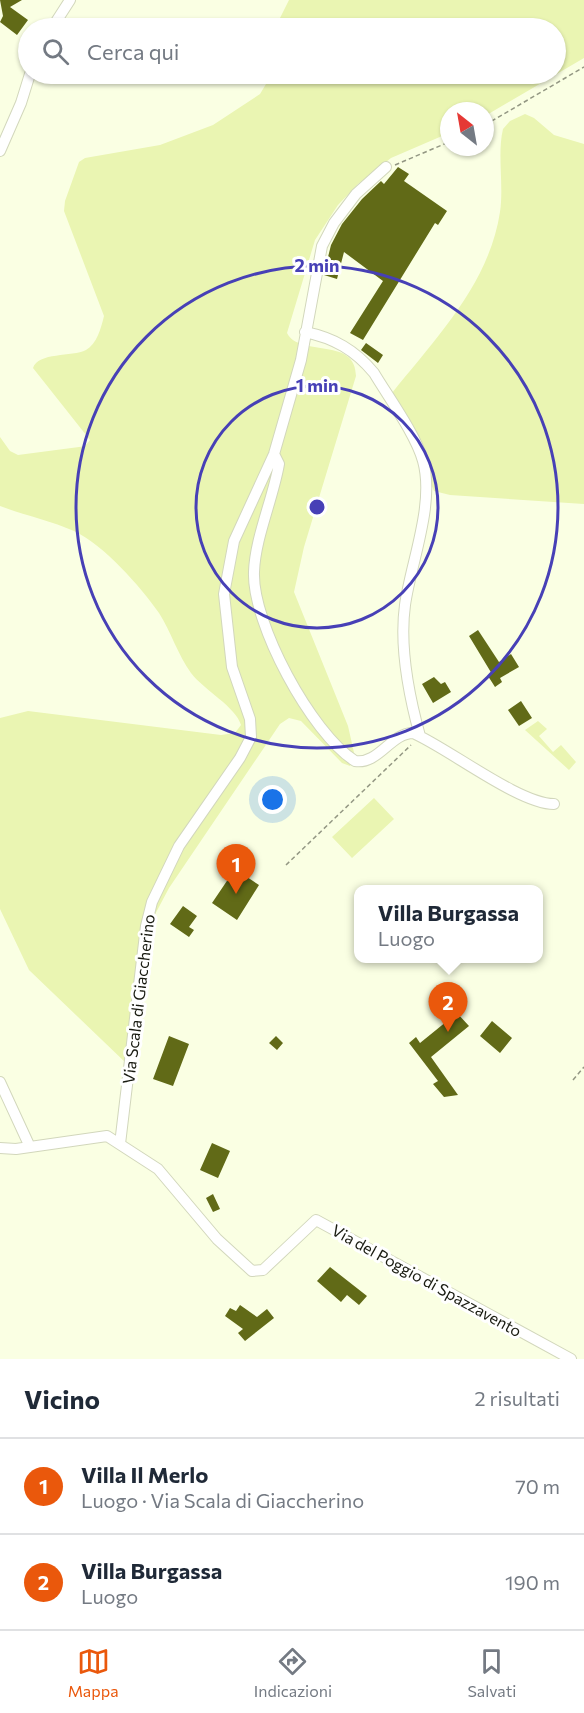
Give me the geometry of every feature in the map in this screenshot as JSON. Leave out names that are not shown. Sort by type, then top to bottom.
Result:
[{"type":"street","points":[[58,18],[70,0]]},
{"type":"street","points":[[0,151],[27,84]]},
{"type":"street","name":"Via Scala di Giaccherino","points":[[120,1144],[146,926],[152,902],[179,846],[240,758],[251,737],[250,719],[232,667],[224,594],[234,541],[274,453],[301,360],[319,253],[325,237],[361,188],[386,167]]},
{"type":"street","points":[[305,332],[339,343],[364,360],[374,373],[423,461],[426,499],[405,606],[404,642],[413,711],[420,736]]},
{"type":"street","points":[[274,453],[279,465],[254,570],[259,610],[285,669],[318,722],[355,761],[366,761],[406,733],[420,736],[518,792],[537,801],[554,804]]},
{"type":"street","points":[[0,1082],[30,1147]]},
{"type":"street","name":"Via del Poggio di Spazzavento","points":[[0,1148],[30,1147],[103,1135],[158,1169],[225,1248],[252,1271],[263,1270],[316,1220],[571,1359]]},
{"type":"path","points":[[566,78],[584,67]]},
{"type":"path","points":[[494,120],[555,84]]},
{"type":"path","points":[[386,167],[440,146]]},
{"type":"path","points":[[286,865],[420,736]]},
{"type":"path","points":[[573,1080],[584,1067]]},
{"type":"green space","points":[[289,0],[584,0],[584,58],[566,69],[566,18],[280,18]]},
{"type":"green space","points":[[266,84],[540,84],[494,111],[494,102],[440,102],[440,137],[391,158],[358,184],[338,205],[315,240],[287,333],[303,345],[338,351],[347,356],[354,364],[356,376],[304,547],[294,592],[348,726],[355,757],[350,766],[342,763],[301,721],[289,718],[280,724],[169,888],[142,939],[126,1063],[29,970],[0,909],[0,718],[28,711],[221,735],[235,733],[241,725],[233,712],[191,673],[159,613],[132,579],[109,556],[74,531],[0,506],[0,437],[10,451],[18,455],[85,446],[90,440],[33,368],[41,359],[86,350],[98,335],[104,316],[64,211],[65,201],[79,162],[85,158],[160,145],[213,125],[260,94]]},
{"type":"green space","points":[[525,114],[534,118],[554,135],[584,144],[584,504],[450,495],[434,491],[392,393],[443,331],[473,286],[485,263],[500,212],[503,129],[510,121]]},
{"type":"green space","points":[[538,721],[547,729],[539,736],[553,752],[561,745],[576,762],[569,770],[525,730]]},
{"type":"green space","points":[[374,798],[394,819],[352,858],[332,837]]},
{"type":"building","points":[[0,0],[22,0],[10,7],[25,18],[18,18],[17,35],[0,22],[3,16]]},
{"type":"building","points":[[398,167],[409,174],[404,181],[447,211],[438,225],[435,223],[363,340],[350,333],[383,281],[344,252],[337,279],[324,275],[326,265],[331,245],[342,224],[362,199],[381,181],[384,184]]},
{"type":"building","points":[[366,343],[383,355],[378,363],[361,350]]},
{"type":"building","points":[[478,630],[499,662],[511,654],[519,667],[500,678],[502,682],[495,687],[488,676],[492,674],[469,636]]},
{"type":"building","points":[[434,677],[441,684],[445,682],[451,692],[433,703],[422,684]]},
{"type":"building","points":[[521,701],[532,718],[519,726],[508,710]]},
{"type":"building","points":[[235,869],[259,885],[237,920],[212,903]]},
{"type":"building","points":[[183,906],[197,916],[189,927],[194,930],[189,937],[170,924]]},
{"type":"building","points":[[457,1013],[469,1026],[431,1057],[458,1095],[444,1097],[433,1084],[438,1081],[409,1043],[416,1037],[420,1043]]},
{"type":"building","points":[[492,1021],[512,1038],[500,1053],[480,1036]]},
{"type":"building","points":[[169,1036],[189,1044],[173,1086],[153,1079]]},
{"type":"building","points":[[276,1036],[283,1043],[277,1050],[269,1043]]},
{"type":"building","points":[[212,1143],[230,1151],[218,1178],[200,1170]]},
{"type":"building","points":[[213,1194],[220,1209],[213,1212],[206,1198]]},
{"type":"building","points":[[330,1267],[367,1296],[359,1305],[347,1295],[341,1302],[317,1281]]},
{"type":"building","points":[[240,1305],[257,1317],[267,1309],[274,1318],[245,1341],[238,1333],[243,1329],[225,1316],[230,1308],[236,1311]]},
{"type":"place","name":"Villa Il Merlo","points":[[236,894]]},
{"type":"place","name":"Villa Burgassa","points":[[448,1032]]}]
